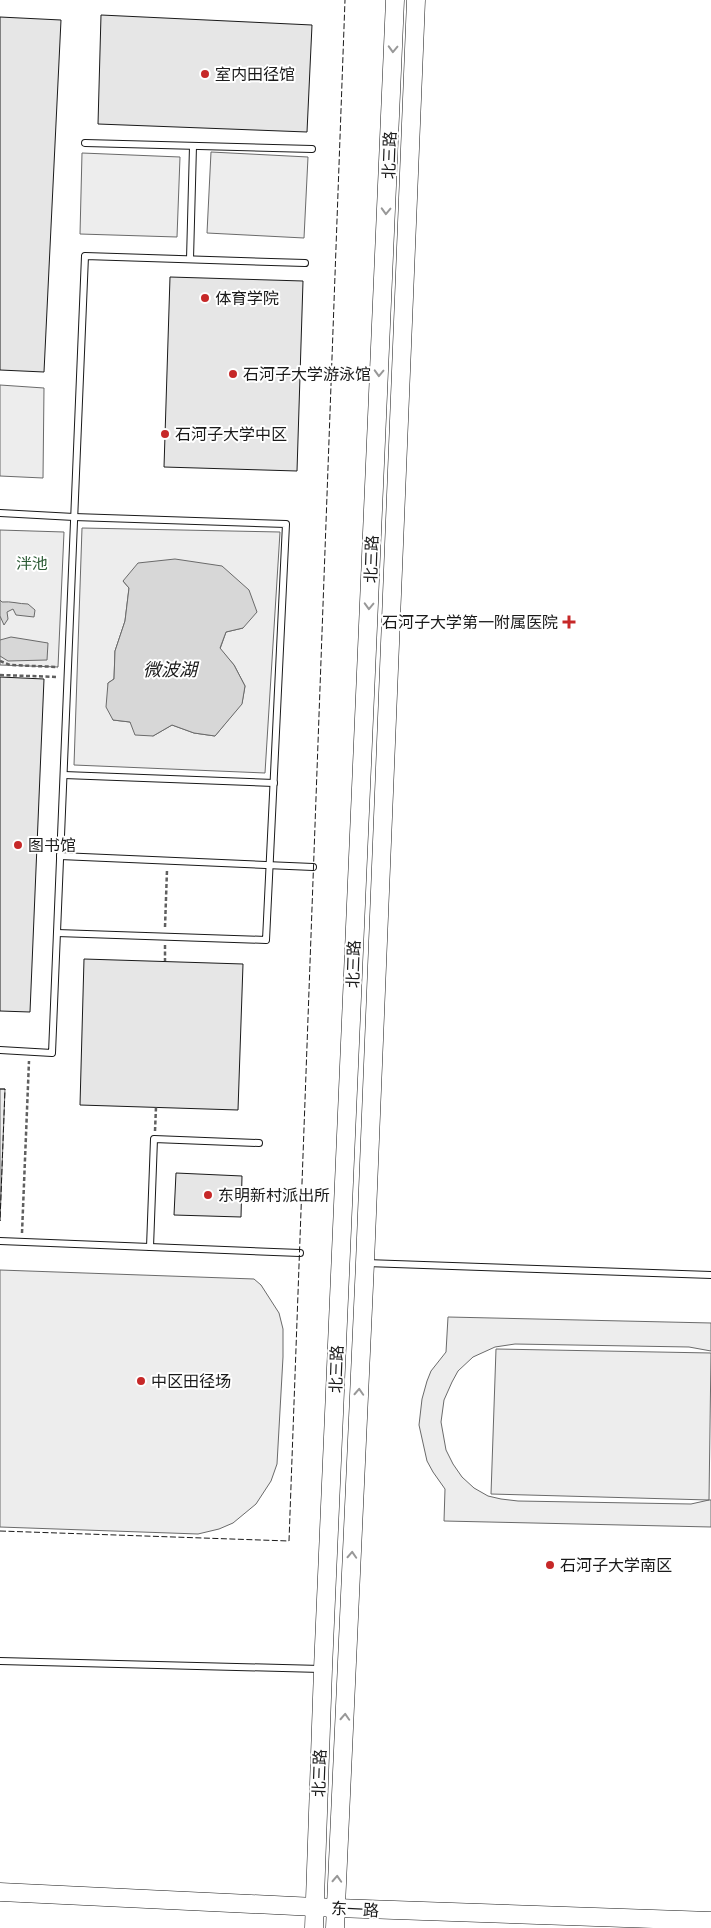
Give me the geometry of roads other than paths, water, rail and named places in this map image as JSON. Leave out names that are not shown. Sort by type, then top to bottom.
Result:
[{"type":"main road","name":"北三路","points":[[314,1928],[323,1669],[395,0]]},
{"type":"main road","name":"北三路","points":[[336,1928],[416,0]]},
{"type":"main road","name":"东一路","points":[[0,1892],[336,1908],[711,1921]]},
{"type":"lane","points":[[85,143],[312,149]]},
{"type":"lane","points":[[190,259],[194,146]]},
{"type":"lane","points":[[0,1050],[52,1052],[85,256],[305,263]]},
{"type":"lane","points":[[0,513],[286,524],[266,940],[57,933]]},
{"type":"lane","points":[[64,775],[274,783]]},
{"type":"lane","points":[[60,856],[313,867]]},
{"type":"lane","points":[[150,1247],[154,1140],[259,1143]]},
{"type":"lane","points":[[0,1241],[300,1252]]},
{"type":"lane","points":[[365,1263],[711,1275]]},
{"type":"lane","points":[[0,1661],[323,1669]]},
{"type":"water","name":"微波湖","points":[[175,559],[222,566],[249,590],[257,612],[243,628],[226,632],[220,648],[234,665],[245,686],[242,704],[215,736],[194,733],[172,725],[153,736],[135,735],[130,722],[113,720],[106,707],[108,683],[114,679],[115,651],[125,621],[129,588],[123,581],[138,563]]},
{"type":"water","points":[[0,600],[2,602],[28,604],[35,610],[34,617],[16,615],[13,609],[7,612],[8,619],[4,625],[0,616]]},
{"type":"water","points":[[11,637],[48,643],[47,660],[8,661],[0,656],[0,640]]},
{"type":"place","name":"室内田径馆","points":[[205,74]]},
{"type":"place","name":"体育学院","points":[[205,298]]},
{"type":"place","name":"石河子大学游泳馆","points":[[233,374]]},
{"type":"place","name":"石河子大学中区","points":[[165,434]]},
{"type":"place","name":"石河子大学第一附属医院","points":[[569,622]]},
{"type":"place","name":"图书馆","points":[[18,845]]},
{"type":"place","name":"东明新村派出所","points":[[208,1195]]},
{"type":"place","name":"中区田径场","points":[[141,1381]]},
{"type":"place","name":"石河子大学南区","points":[[550,1565]]},
{"type":"park label","name":"泮池","points":[[32,563]]}]
